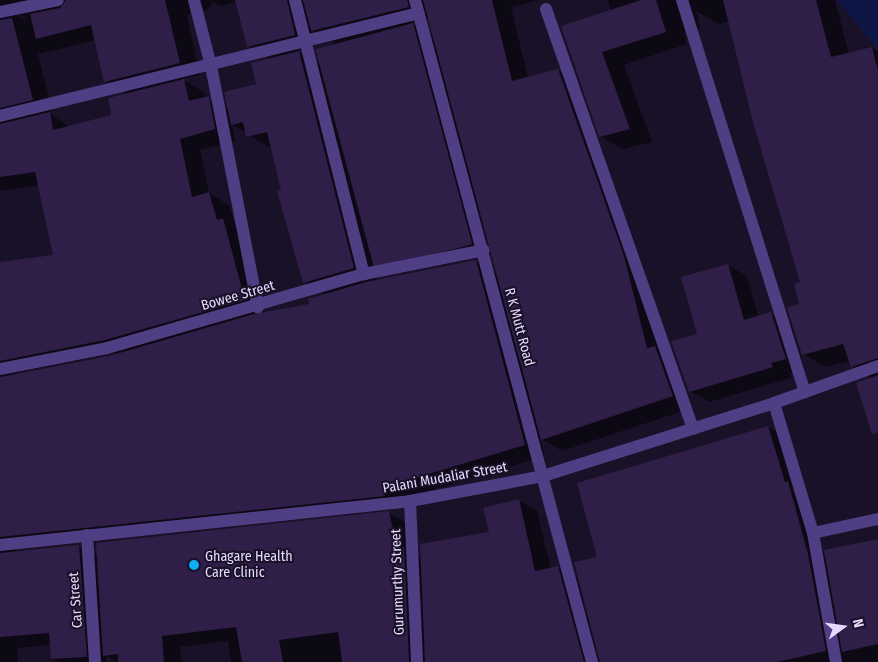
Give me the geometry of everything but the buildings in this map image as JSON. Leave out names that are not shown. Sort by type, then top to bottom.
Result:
[{"type":"street","points":[[1,12],[58,0]]},
{"type":"street","points":[[194,0],[211,66],[258,307]]},
{"type":"street","points":[[295,0],[364,274]]},
{"type":"street","name":"R K Mutt Road","points":[[415,0],[484,250],[592,662]]},
{"type":"street","points":[[682,0],[805,392]]},
{"type":"street","points":[[546,10],[692,429]]},
{"type":"street","points":[[0,116],[211,66],[419,13]]},
{"type":"street","name":"Bowee Street","points":[[0,370],[107,348],[258,307],[364,274],[484,250]]},
{"type":"street","name":"Palani Mudaliar Street","points":[[0,545],[410,502],[543,476],[774,403],[878,366]]},
{"type":"street","points":[[774,403],[813,534],[836,662]]},
{"type":"street","name":"Gurumurthy Street","points":[[410,502],[416,662]]},
{"type":"street","points":[[813,534],[878,519]]},
{"type":"street","name":"Car Street","points":[[87,535],[95,662]]},
{"type":"shaded area","points":[[837,0],[878,0],[878,50]]},
{"type":"place","name":"Ghagare Health Care Clinic","points":[[194,565]]}]
